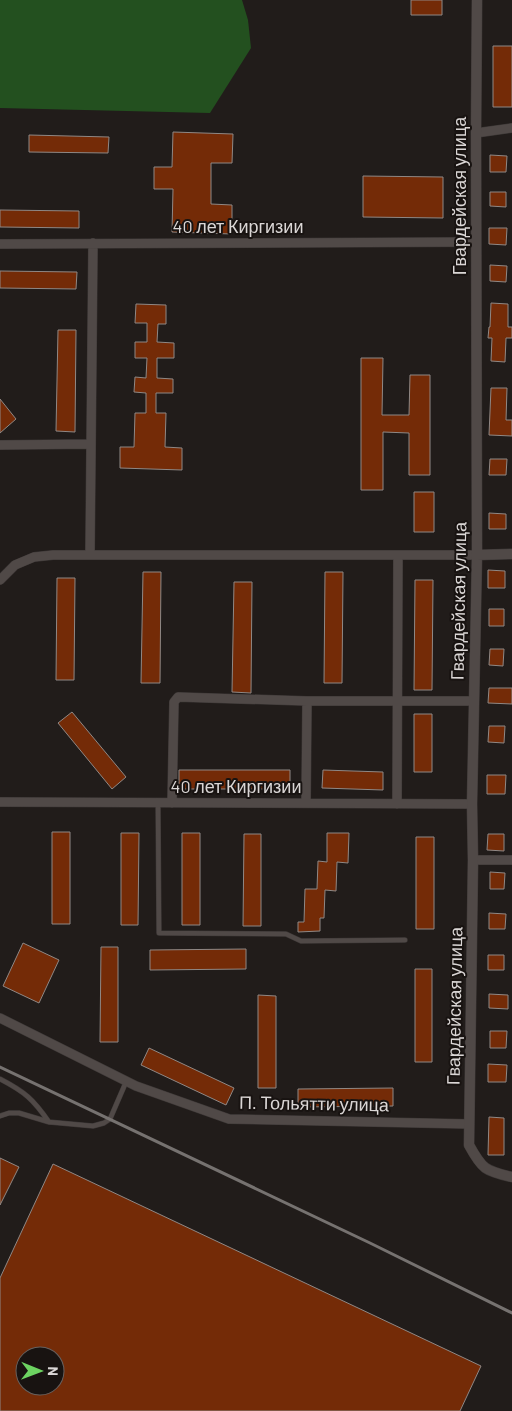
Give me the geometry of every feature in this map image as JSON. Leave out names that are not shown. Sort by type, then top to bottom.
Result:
[{"type":"street","name":"Гвардейская улица","points":[[477,0],[477,555],[472,804],[469,1145],[478,1161],[491,1172],[512,1177]]},
{"type":"street","points":[[476,133],[512,128]]},
{"type":"street","name":"40 лет Киргизии","points":[[0,244],[476,242]]},
{"type":"street","points":[[90,554],[93,243]]},
{"type":"street","points":[[0,445],[91,444]]},
{"type":"street","points":[[0,580],[15,565],[34,557],[53,555],[512,554]]},
{"type":"street","points":[[397,804],[398,555]]},
{"type":"street","points":[[172,803],[175,698],[181,696],[307,701],[474,701]]},
{"type":"street","points":[[306,803],[307,701]]},
{"type":"street","name":"40 лет Киргизии","points":[[0,802],[472,804]]},
{"type":"street","points":[[473,860],[512,860]]},
{"type":"street","name":"П. Тольятти улица","points":[[0,1018],[126,1082],[229,1119],[469,1124]]},
{"type":"lane","points":[[158,803],[159,933],[286,934],[301,941],[405,940]]},
{"type":"lane","points":[[0,1079],[29,1097],[49,1122]]},
{"type":"lane","points":[[0,1116],[9,1113],[19,1113],[49,1122],[93,1126],[110,1119],[126,1082]]},
{"type":"green space","points":[[0,0],[242,0],[248,20],[251,48],[210,113],[0,108]]},
{"type":"building","points":[[411,0],[442,0],[442,15],[411,15]]},
{"type":"building","points":[[493,46],[512,46],[512,107],[493,107]]},
{"type":"building","points":[[173,132],[233,134],[232,163],[211,163],[211,204],[232,205],[232,234],[172,232],[173,189],[154,189],[154,167],[172,167]]},
{"type":"building","points":[[29,135],[109,137],[108,153],[29,152]]},
{"type":"building","points":[[490,155],[507,156],[506,172],[490,172]]},
{"type":"building","points":[[363,176],[443,177],[443,218],[363,217]]},
{"type":"building","points":[[490,192],[506,192],[506,207],[490,206]]},
{"type":"building","points":[[0,210],[79,211],[79,228],[0,227]]},
{"type":"building","points":[[489,228],[507,228],[506,245],[489,244]]},
{"type":"building","points":[[490,265],[507,266],[506,282],[490,281]]},
{"type":"building","points":[[0,271],[77,272],[76,289],[0,288]]},
{"type":"building","points":[[491,303],[508,304],[508,327],[512,327],[512,338],[506,338],[505,362],[491,361],[492,338],[488,338]]},
{"type":"building","points":[[136,304],[166,305],[166,324],[158,324],[157,342],[174,343],[174,358],[157,358],[157,378],[173,379],[173,393],[156,393],[156,413],[166,413],[165,447],[182,448],[182,470],[120,468],[120,447],[134,447],[135,413],[146,413],[146,393],[134,392],[135,377],[146,378],[147,358],[135,358],[135,342],[147,342],[147,323],[135,323]]},
{"type":"building","points":[[58,330],[76,330],[75,432],[56,431]]},
{"type":"building","points":[[361,358],[383,358],[382,415],[409,415],[410,375],[430,375],[430,475],[409,475],[409,433],[383,432],[383,490],[361,490]]},
{"type":"building","points":[[491,388],[507,388],[506,420],[512,420],[512,436],[489,435]]},
{"type":"building","points":[[0,399],[16,419],[0,433]]},
{"type":"building","points":[[490,459],[507,459],[506,475],[489,475]]},
{"type":"building","points":[[414,492],[434,492],[434,532],[414,532]]},
{"type":"building","points":[[489,513],[506,514],[506,529],[489,529]]},
{"type":"building","points":[[488,570],[505,571],[505,588],[488,588]]},
{"type":"building","points":[[143,572],[161,572],[160,683],[141,683]]},
{"type":"building","points":[[325,572],[343,572],[342,683],[324,683]]},
{"type":"building","points":[[57,578],[75,578],[74,680],[56,680]]},
{"type":"building","points":[[415,580],[433,580],[432,690],[414,690]]},
{"type":"building","points":[[234,582],[252,582],[251,693],[232,692]]},
{"type":"building","points":[[489,609],[504,609],[504,626],[489,626]]},
{"type":"building","points":[[490,649],[504,649],[503,666],[489,665]]},
{"type":"building","points":[[489,688],[512,688],[512,704],[488,703]]},
{"type":"building","points":[[72,712],[126,777],[112,789],[58,723]]},
{"type":"building","points":[[414,714],[432,714],[432,772],[414,772]]},
{"type":"building","points":[[489,726],[505,726],[504,743],[488,742]]},
{"type":"building","points":[[179,770],[290,770],[290,789],[179,789]]},
{"type":"building","points":[[323,770],[383,772],[383,790],[322,788]]},
{"type":"building","points":[[487,775],[506,775],[505,794],[487,794]]},
{"type":"building","points":[[52,832],[70,832],[70,924],[52,924]]},
{"type":"building","points":[[121,833],[139,833],[138,925],[121,925]]},
{"type":"building","points":[[182,833],[200,833],[200,925],[182,925]]},
{"type":"building","points":[[327,833],[349,833],[348,863],[337,862],[336,891],[325,890],[324,918],[320,918],[320,931],[298,932],[298,922],[304,922],[305,889],[317,889],[318,861],[327,862]]},
{"type":"building","points":[[244,834],[261,834],[261,926],[243,926]]},
{"type":"building","points":[[488,834],[504,834],[504,851],[487,850]]},
{"type":"building","points":[[416,837],[434,837],[434,929],[416,929]]},
{"type":"building","points":[[490,872],[505,873],[504,889],[490,889]]},
{"type":"building","points":[[489,913],[506,914],[505,929],[489,929]]},
{"type":"building","points":[[23,943],[59,960],[39,1003],[3,986]]},
{"type":"building","points":[[101,947],[118,947],[118,1042],[100,1042]]},
{"type":"building","points":[[246,949],[246,969],[150,970],[150,950]]},
{"type":"building","points":[[488,955],[504,955],[504,970],[488,970]]},
{"type":"building","points":[[415,969],[432,969],[432,1062],[415,1062]]},
{"type":"building","points":[[489,994],[508,995],[508,1009],[489,1008]]},
{"type":"building","points":[[258,995],[276,996],[276,1088],[258,1088]]},
{"type":"building","points":[[490,1031],[507,1031],[506,1048],[490,1048]]},
{"type":"building","points":[[149,1048],[234,1088],[226,1105],[141,1065]]},
{"type":"building","points":[[488,1064],[507,1065],[506,1082],[488,1082]]},
{"type":"building","points":[[393,1088],[393,1106],[298,1107],[298,1089]]},
{"type":"building","points":[[489,1117],[504,1118],[504,1155],[488,1155]]},
{"type":"building","points":[[0,1158],[19,1167],[0,1205]]},
{"type":"building","points":[[53,1164],[481,1366],[460,1411],[0,1411],[0,1278]]},
{"type":"railway","points":[[0,1067],[370,1243],[512,1313]]}]
